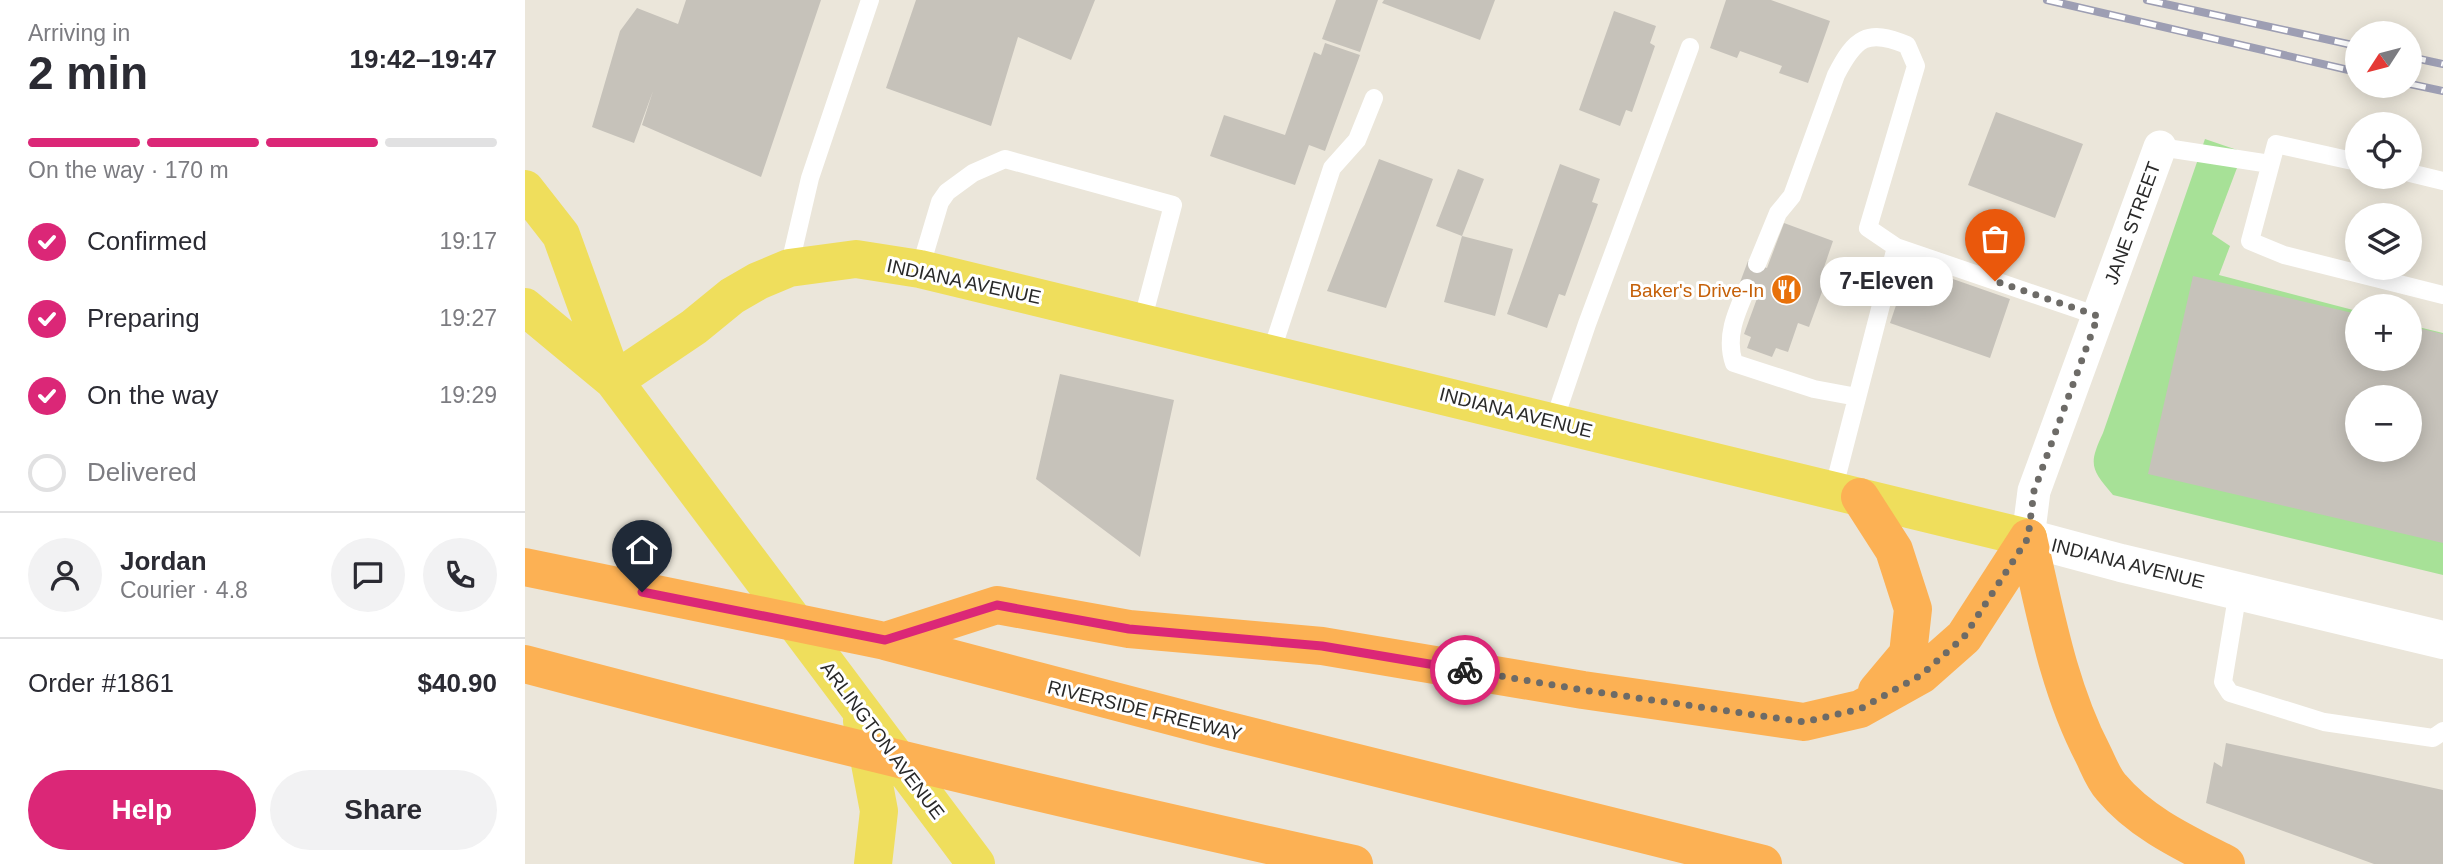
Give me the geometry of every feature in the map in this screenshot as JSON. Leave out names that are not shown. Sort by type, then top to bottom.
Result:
[{"type":"highway","points":[[1847,494],[1893,550],[1913,609],[1907,654],[1860,709]]},
{"type":"highway","points":[[885,640],[997,605],[1129,629],[1322,646],[1583,690],[1804,722],[1860,709],[1921,675],[1964,637],[2028,538]]},
{"type":"highway","points":[[2028,538],[2056,661],[2086,740],[2109,786],[2146,820],[2226,864]]},
{"type":"highway","name":"RIVERSIDE FREEWAY","points":[[525,567],[885,640],[1221,730],[1763,864]]},
{"type":"highway","points":[[525,664],[756,726],[1354,864]]},
{"type":"main road","name":"ARLINGTON AVENUE","points":[[525,190],[561,235],[614,381]]},
{"type":"main road","name":"INDIANA AVENUE","points":[[614,381],[694,327],[732,296],[758,281],[789,268],[856,259],[920,269],[1142,322],[2443,640]]},
{"type":"main road","name":"ARLINGTON AVENUE","points":[[525,307],[614,381],[976,864]]},
{"type":"main road","points":[[860,712],[879,811],[873,864]]},
{"type":"street","name":"JANE STREET","points":[[2028,538],[2034,491],[2159,147]]},
{"type":"lane","points":[[789,268],[810,178],[870,0]]},
{"type":"lane","points":[[1756,264],[1778,213],[1793,196],[1845,56],[1856,45],[1870,37],[1886,36],[1907,45],[1916,66],[1868,228],[1896,247],[2098,316]]},
{"type":"lane","points":[[1554,421],[1587,324],[1690,47]]},
{"type":"lane","points":[[1271,353],[1332,168],[1357,140],[1374,98]]},
{"type":"lane","points":[[2345,159],[2276,144],[2250,241],[2284,256],[2443,295]]},
{"type":"lane","points":[[2159,147],[2270,164]]},
{"type":"lane","points":[[920,269],[940,202],[947,192],[973,173],[1005,159],[1173,205],[1142,322]]},
{"type":"lane","points":[[2422,176],[2443,181]]},
{"type":"lane","points":[[1847,494],[1857,397],[1896,247]]},
{"type":"lane","points":[[1747,288],[1734,318],[1729,348],[1734,363],[1814,388],[1857,397]]},
{"type":"lane","points":[[2238,591],[2223,682],[2230,693],[2324,722],[2433,738],[2443,731]]},
{"type":"green space","points":[[2205,139],[2243,152],[2212,234],[2230,246],[2219,275],[2345,308],[2345,371],[2422,371],[2422,328],[2443,333],[2443,575],[2113,495],[2096,472],[2095,453]]},
{"type":"building","points":[[686,0],[821,0],[761,177],[642,125],[653,91],[634,143],[592,127],[620,31],[637,8],[678,24]]},
{"type":"building","points":[[916,0],[1095,0],[1071,60],[1018,37],[991,126],[886,88]]},
{"type":"building","points":[[1336,0],[1378,0],[1360,52],[1322,39]]},
{"type":"building","points":[[1384,0],[1495,0],[1480,40],[1382,3]]},
{"type":"building","points":[[1726,0],[1771,0],[1830,21],[1808,83],[1779,73],[1782,66],[1740,51],[1737,58],[1710,48]]},
{"type":"building","points":[[1614,11],[1656,26],[1650,43],[1655,46],[1632,112],[1626,110],[1620,126],[1579,110]]},
{"type":"building","points":[[1325,43],[1360,55],[1325,151],[1309,145],[1295,185],[1210,156],[1224,115],[1285,135],[1314,52],[1321,55]]},
{"type":"building","points":[[1996,112],[2083,144],[2055,218],[1968,185]]},
{"type":"building","points":[[1379,159],[1433,179],[1386,308],[1327,291]]},
{"type":"building","points":[[1560,164],[1600,179],[1592,202],[1598,204],[1565,296],[1559,294],[1547,328],[1507,314]]},
{"type":"building","points":[[1458,169],[1484,179],[1462,236],[1436,226]]},
{"type":"building","name":"Baker's Drive-In","points":[[1784,223],[1833,241],[1821,276],[1827,278],[1809,327],[1798,323],[1788,352],[1776,348],[1772,357],[1747,348],[1751,337],[1744,334],[1759,293],[1739,285],[1748,261],[1767,268]]},
{"type":"building","points":[[1462,236],[1513,249],[1495,316],[1444,302]]},
{"type":"building","points":[[1910,264],[2010,299],[1990,358],[1890,323]]},
{"type":"building","points":[[2193,276],[2345,311],[2345,371],[2422,371],[2422,329],[2443,334],[2443,543],[2148,474]]},
{"type":"building","points":[[1060,374],[1174,400],[1140,557],[1036,479]]},
{"type":"building","points":[[2226,743],[2443,790],[2443,864],[2374,864],[2206,803],[2214,762],[2222,767]]},
{"type":"railway","points":[[2047,0],[2345,69]]},
{"type":"railway","points":[[2147,0],[2345,43]]},
{"type":"railway","points":[[2422,60],[2443,64]]},
{"type":"railway","points":[[2422,87],[2443,91]]},
{"type":"way so far","points":[[1465,670],[1804,722],[1860,709],[1921,675],[1964,637],[2028,538],[2034,491],[2098,316],[1995,281]]},
{"type":"place","name":"7-Eleven","points":[[1995,281]]},
{"type":"place","name":"Baker's Drive-In","points":[[1787,290]]},
{"type":"route","points":[[642,592],[885,640],[997,605],[1129,629],[1322,646],[1465,670]]}]
